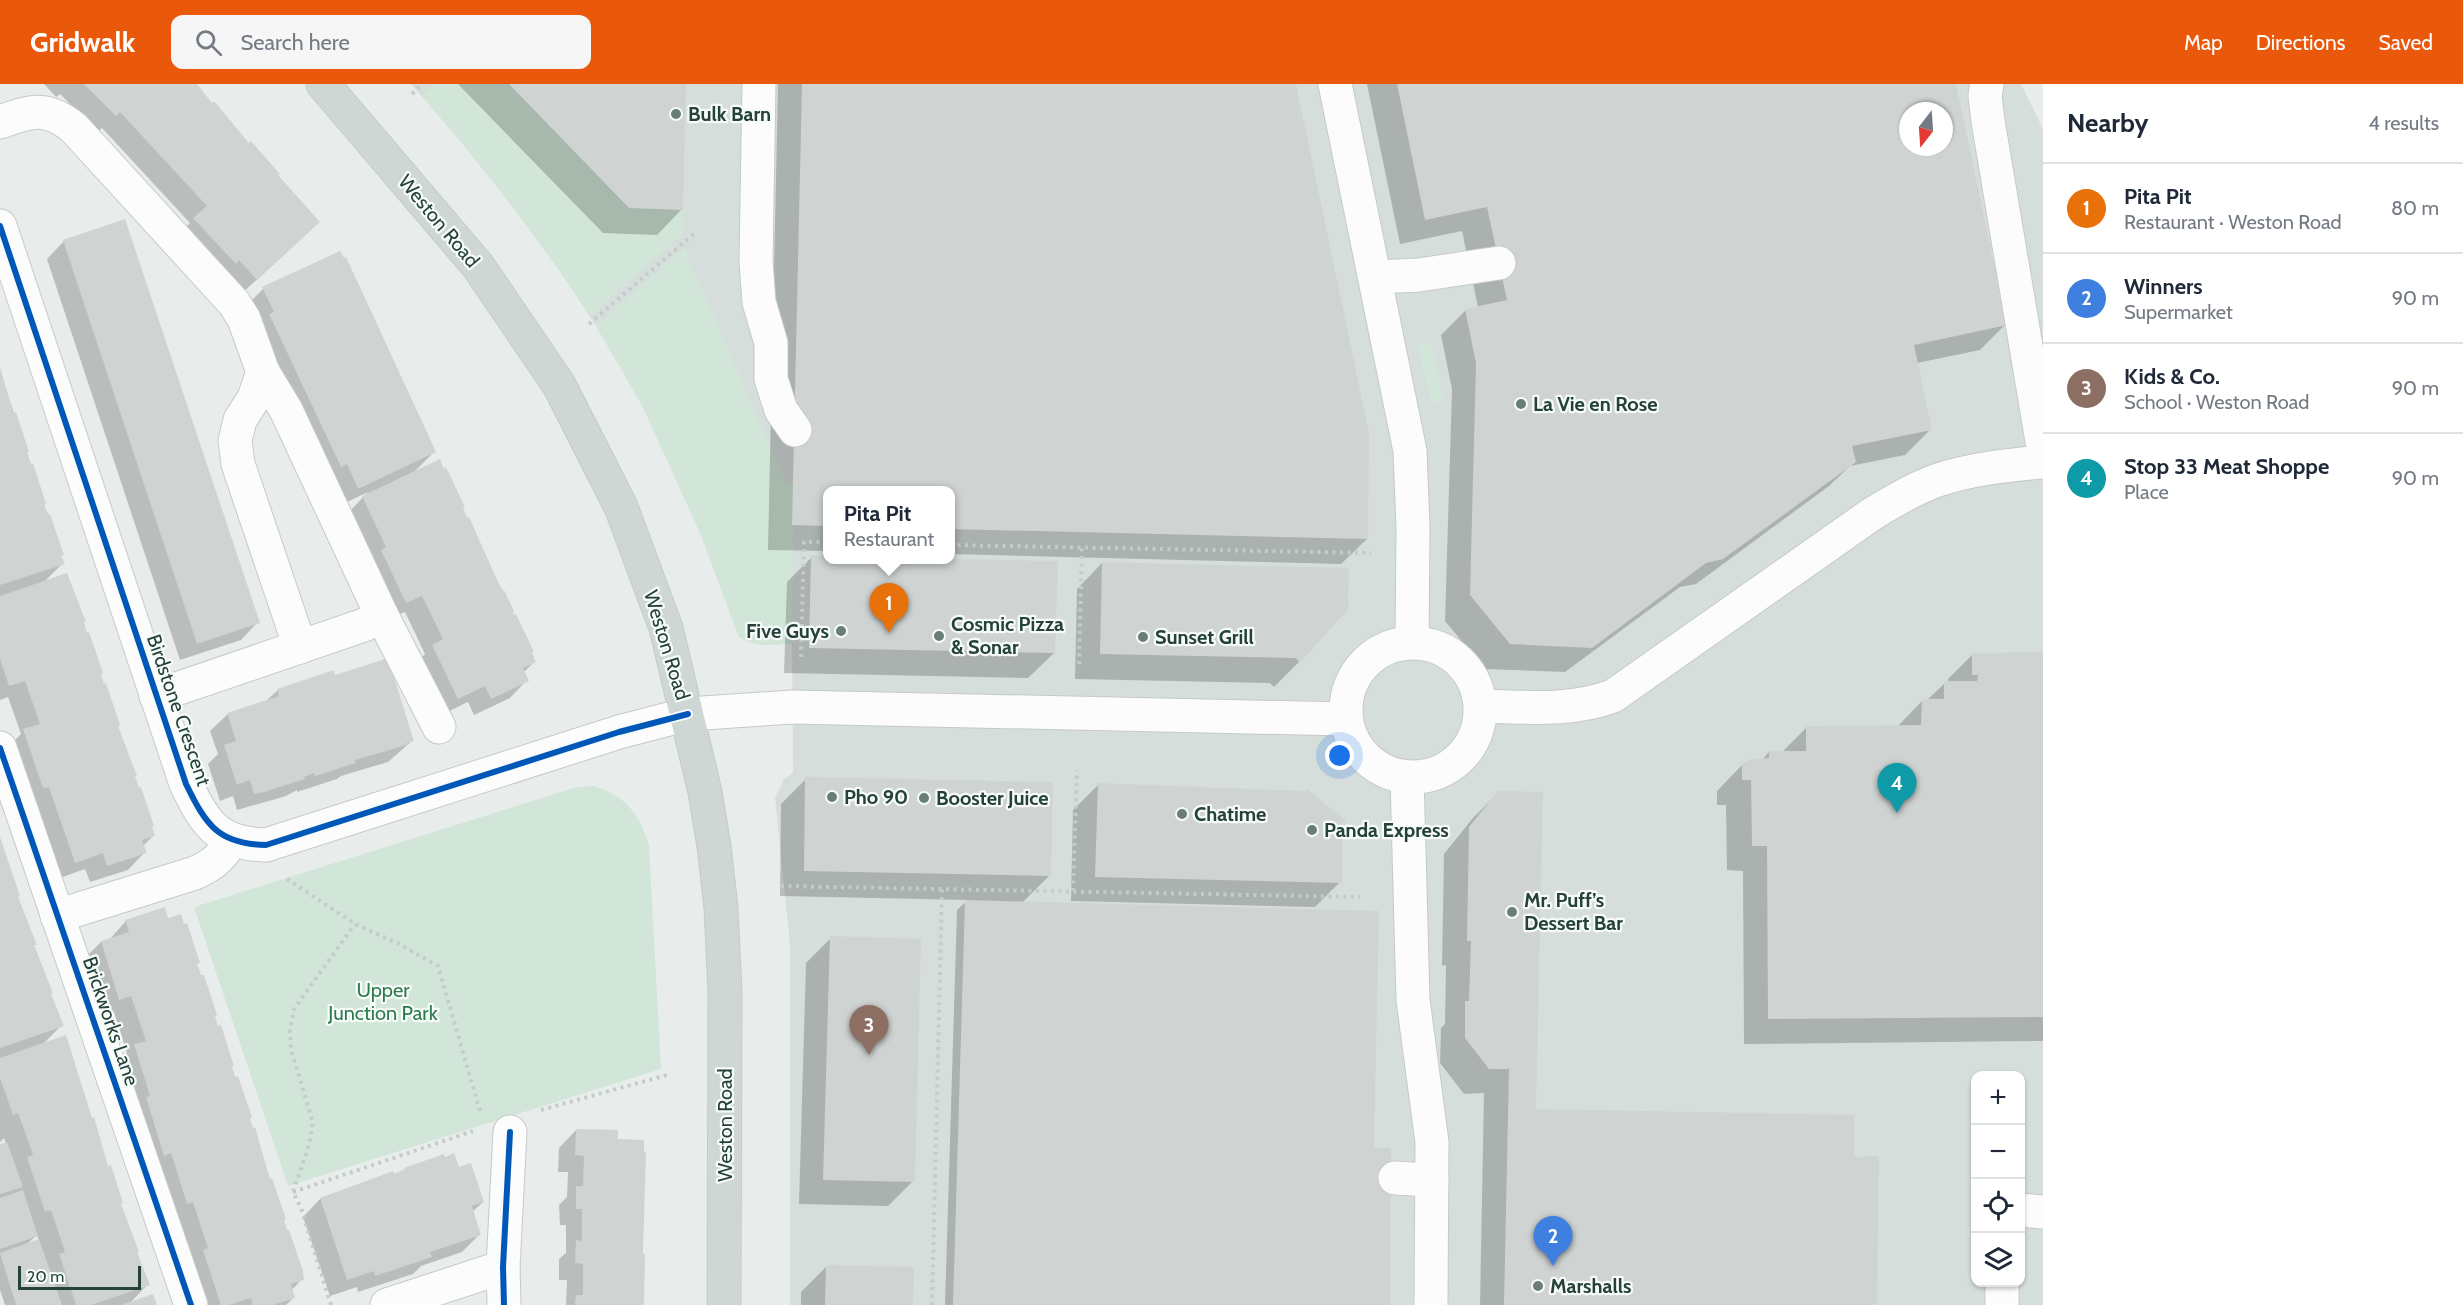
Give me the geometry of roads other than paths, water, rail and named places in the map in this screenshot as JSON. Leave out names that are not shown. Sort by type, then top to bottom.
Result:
[{"type":"main road","name":"Weston Road","points":[[322,84],[478,266],[559,385],[621,507],[666,628],[688,714],[714,846],[721,908],[725,993],[724,1305]]},
{"type":"street","points":[[759,84],[756,261],[759,302],[784,348],[771,379],[781,410],[795,430]]},
{"type":"street","points":[[1335,84],[1410,451],[1413,527],[1412,643]]},
{"type":"street","points":[[1987,84],[1985,96],[1988,121],[1987,176],[2043,447]]},
{"type":"street","points":[[0,122],[32,112],[47,112],[60,117],[74,128],[234,303],[244,319],[263,372],[286,410],[382,616],[439,727]]},
{"type":"street","name":"Birdstone Crescent","points":[[0,226],[186,784],[200,812],[215,830],[231,841]]},
{"type":"street","points":[[1375,277],[1419,275],[1499,263]]},
{"type":"street","points":[[263,372],[254,398],[240,420],[235,441],[238,464],[300,647]]},
{"type":"street","points":[[1481,706],[1568,708],[1592,704],[1613,696],[1872,514],[1903,496],[1948,478],[1988,469],[2043,462]]},
{"type":"street","points":[[156,696],[364,625],[382,616]]},
{"type":"street","points":[[1412,643],[1425,644],[1447,652],[1470,675],[1481,706],[1479,724],[1472,744],[1458,760],[1432,775],[1407,777],[1383,770],[1373,764],[1357,747],[1346,719],[1346,700],[1354,678],[1369,659],[1391,647],[1412,643]]},
{"type":"street","points":[[57,916],[212,866],[224,854],[231,841],[266,845],[619,732],[688,714],[792,707],[1346,719]]},
{"type":"street","name":"Brickworks Lane","points":[[0,748],[190,1305]]},
{"type":"street","points":[[1407,777],[1413,1000],[1432,1142],[1431,1305]]},
{"type":"street","points":[[504,1305],[503,1267],[510,1132]]},
{"type":"street","points":[[1395,1178],[1432,1179]]},
{"type":"street","points":[[2025,1210],[2043,1212]]},
{"type":"street","points":[[387,1305],[503,1267]]},
{"type":"street","points":[[2002,1287],[2002,1305]]},
{"type":"place","name":"Bulk Barn","points":[[676,114]]},
{"type":"place","name":"La Vie en Rose","points":[[1521,404]]},
{"type":"place","name":"Five Guys","points":[[841,631]]},
{"type":"place","name":"Pita Pit","points":[[889,633]]},
{"type":"place","name":"Cosmic Pizza & Sonar","points":[[939,636]]},
{"type":"place","name":"Sunset Grill","points":[[1143,637]]},
{"type":"place","name":"Pho 90","points":[[832,797]]},
{"type":"place","name":"Booster Juice","points":[[924,798]]},
{"type":"place","name":"Stop 33 Meat Shoppe","points":[[1897,813]]},
{"type":"place","name":"Chatime","points":[[1182,814]]},
{"type":"place","name":"Panda Express","points":[[1312,830]]},
{"type":"place","name":"Mr. Puff’s Dessert Bar","points":[[1512,912]]},
{"type":"place","name":"Kids & Co.","points":[[869,1055]]},
{"type":"place","name":"Winners","points":[[1553,1266]]},
{"type":"place","name":"Marshalls","points":[[1538,1286]]},
{"type":"park label","name":"Upper Junction Park","points":[[383,1002]]}]
